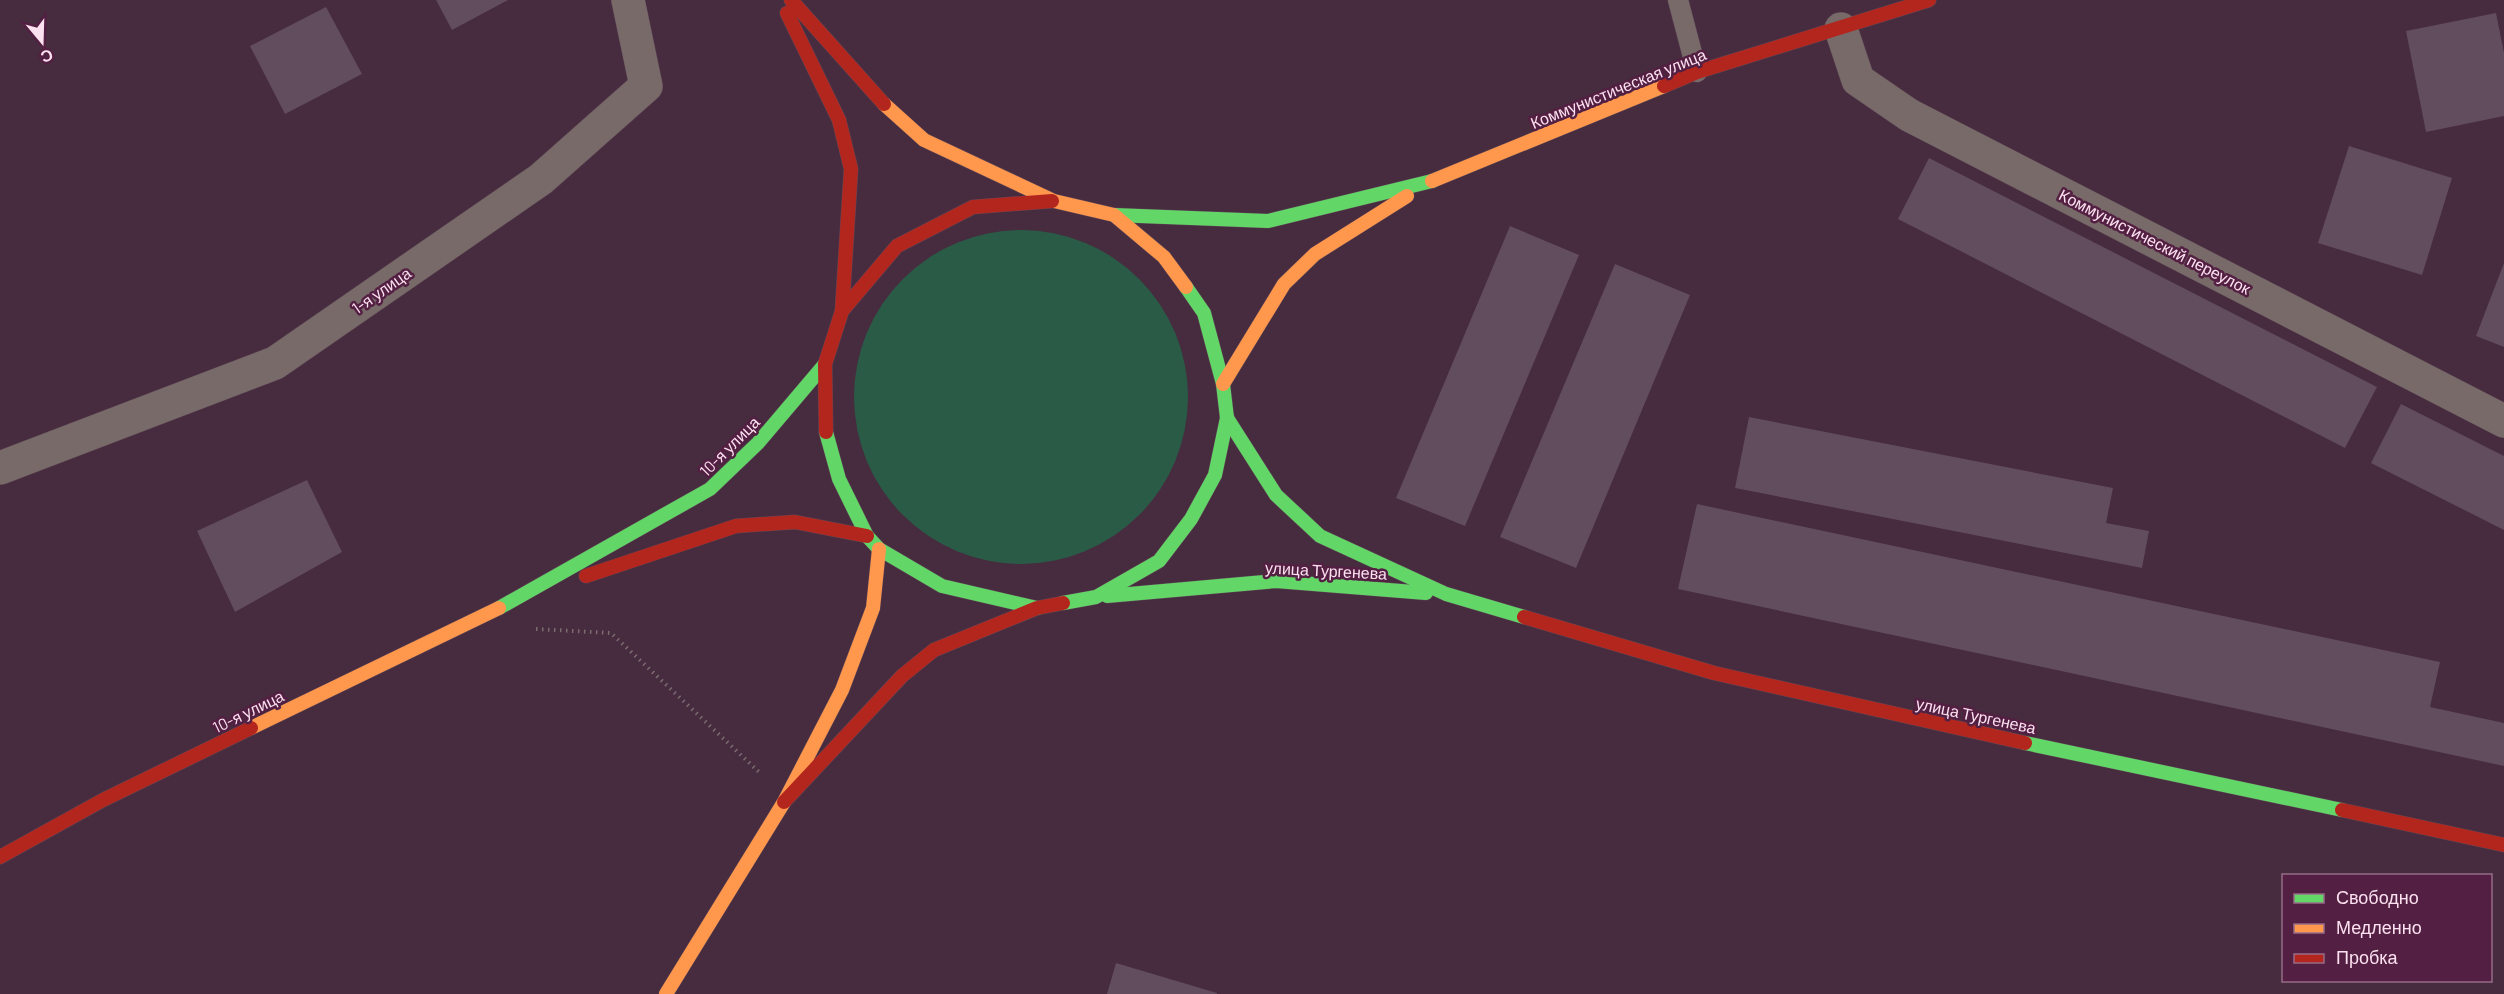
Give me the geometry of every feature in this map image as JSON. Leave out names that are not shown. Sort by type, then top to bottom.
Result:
[{"type":"street","name":"1-я улица","points":[[0,468],[275,363],[541,179],[646,86],[628,0]]},
{"type":"street","points":[[780,0],[839,120],[851,169],[842,311],[825,363],[825,428],[839,479],[867,536],[879,549],[942,586],[1037,608]]},
{"type":"street","points":[[790,0],[875,96],[924,140],[1054,201]]},
{"type":"street","name":"Коммунистическая улица","points":[[1054,201],[1114,215],[1268,221],[1426,184],[1697,72],[1929,0]]},
{"type":"street","name":"Коммунистический переулок","points":[[1840,29],[1858,80],[1910,115],[2504,421]]},
{"type":"street","name":"Коммунистическая улица","points":[[1223,384],[1284,284],[1315,255],[1426,184]]},
{"type":"street","points":[[842,311],[897,246],[973,207],[1054,201]]},
{"type":"street","points":[[784,802],[902,676],[934,650],[1037,608],[1096,597],[1159,561],[1191,519],[1215,475],[1227,418],[1223,384],[1204,313],[1164,257],[1114,215]]},
{"type":"street","name":"10-я улица","points":[[0,857],[103,800],[513,601],[710,489],[758,442],[825,363]]},
{"type":"street","name":"улица Тургенева","points":[[1227,418],[1276,495],[1320,536],[1446,594],[1714,673],[1801,694],[2504,845]]},
{"type":"street","name":"10-я улица","points":[[513,601],[736,526],[795,522],[867,536]]},
{"type":"street","points":[[666,994],[784,802],[846,680],[873,608],[879,549]]},
{"type":"street","name":"улица Тургенева","points":[[1096,597],[1276,581],[1446,594]]},
{"type":"lane","points":[[1678,0],[1697,72]]},
{"type":"path","points":[[513,601],[527,629],[611,633],[751,763],[784,802]]},
{"type":"green space","points":[[1021,230],[1054,233],[1085,243],[1114,258],[1139,279],[1160,304],[1175,333],[1185,364],[1188,397],[1185,430],[1175,461],[1160,490],[1139,515],[1114,536],[1085,551],[1054,561],[1021,564],[988,561],[957,551],[928,536],[903,515],[882,490],[867,461],[857,430],[854,397],[857,364],[867,333],[882,304],[903,279],[928,258],[957,243],[988,233]]},
{"type":"building","points":[[436,0],[508,0],[452,30]]},
{"type":"building","points":[[326,7],[362,74],[285,114],[250,46]]},
{"type":"building","points":[[2496,13],[2504,53],[2504,116],[2426,132],[2406,31]]},
{"type":"building","points":[[2349,146],[2452,178],[2422,275],[2318,243]]},
{"type":"building","points":[[1929,158],[2377,387],[2345,448],[1898,219]]},
{"type":"building","points":[[1510,226],[1579,255],[1465,526],[1396,498]]},
{"type":"building","points":[[2504,263],[2504,347],[2476,336]]},
{"type":"building","points":[[1615,264],[1690,295],[1576,568],[1500,537]]},
{"type":"building","points":[[2401,404],[2504,456],[2504,530],[2371,463]]},
{"type":"building","points":[[1749,417],[2113,488],[2106,523],[2149,531],[2142,568],[1735,488]]},
{"type":"building","points":[[307,480],[342,552],[235,612],[197,531]]},
{"type":"building","points":[[1697,504],[2440,662],[2430,707],[2504,723],[2504,766],[1678,589]]},
{"type":"building","points":[[1116,963],[1217,993],[1217,994],[1107,994]]},
{"type":"traffic: fast","points":[[1114,215],[1268,221],[1432,181]]},
{"type":"traffic: fast","points":[[1063,603],[1096,597],[1159,561],[1191,519],[1215,475],[1227,418],[1223,384],[1204,313],[1186,287]]},
{"type":"traffic: fast","points":[[499,608],[710,489],[758,443],[825,364]]},
{"type":"traffic: fast","points":[[1227,418],[1276,495],[1320,536],[1446,594],[1524,617]]},
{"type":"traffic: fast","points":[[826,432],[839,479],[867,536],[879,549],[942,586],[1037,608]]},
{"type":"traffic: fast","points":[[1107,596],[1276,581],[1426,593]]},
{"type":"traffic: fast","points":[[2025,743],[2342,810]]},
{"type":"traffic: slow","points":[[1432,181],[1664,86]]},
{"type":"traffic: slow","points":[[884,104],[924,140],[1054,201],[1114,215],[1164,257],[1186,287]]},
{"type":"traffic: slow","points":[[1223,384],[1284,284],[1315,254],[1407,196]]},
{"type":"traffic: slow","points":[[666,994],[784,802],[842,690],[873,608],[879,549]]},
{"type":"traffic: slow","points":[[251,728],[499,608]]},
{"type":"traffic: jam","points":[[791,0],[884,104]]},
{"type":"traffic: jam","points":[[1664,86],[1697,72],[1929,0]]},
{"type":"traffic: jam","points":[[787,13],[839,120],[851,169],[842,311],[825,364],[826,432]]},
{"type":"traffic: jam","points":[[842,311],[897,246],[973,207],[1052,201]]},
{"type":"traffic: jam","points":[[586,576],[736,526],[795,522],[867,536]]},
{"type":"traffic: jam","points":[[784,802],[902,676],[934,650],[1037,608],[1063,603]]},
{"type":"traffic: jam","points":[[1524,617],[1714,673],[2025,743]]},
{"type":"traffic: jam","points":[[0,857],[103,800],[251,728]]},
{"type":"traffic: jam","points":[[2342,810],[2504,845]]}]
